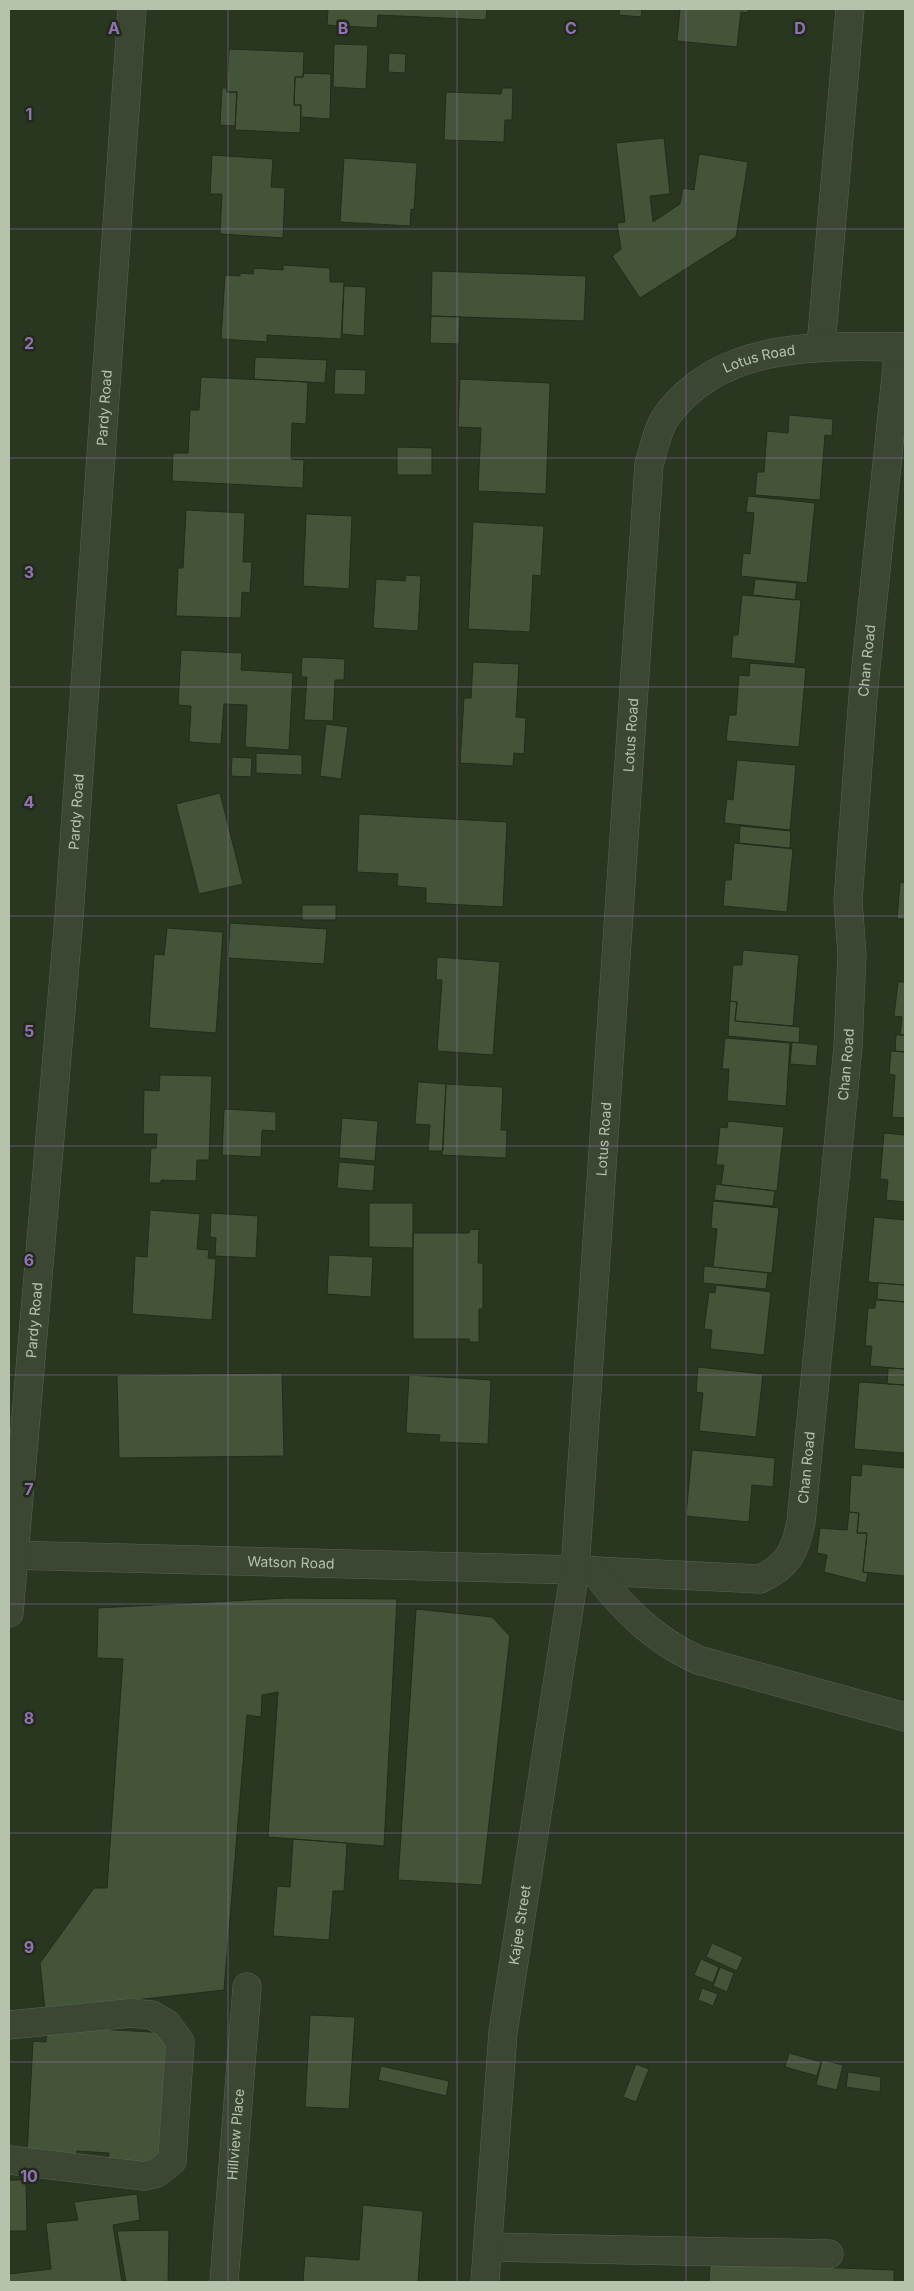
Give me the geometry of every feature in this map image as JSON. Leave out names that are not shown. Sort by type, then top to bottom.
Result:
[{"type":"street","name":"Pardy Road","points":[[9,1613],[12,1555],[69,918],[132,9]]},
{"type":"street","points":[[821,346],[850,9]]},
{"type":"street","name":"Lotus Road","points":[[584,1570],[649,464],[666,415],[689,390],[715,373],[754,356],[821,346],[902,347]]},
{"type":"street","name":"Chan Road","points":[[584,1570],[760,1579],[778,1571],[796,1545],[801,1522],[848,1047],[852,954],[848,901],[851,837],[863,696],[902,347]]},
{"type":"street","name":"Watson Road","points":[[12,1555],[584,1570]]},
{"type":"street","points":[[584,1570],[649,1632],[675,1650],[698,1660],[905,1717]]},
{"type":"street","name":"Kajee Street","points":[[485,2282],[503,2032],[584,1570]]},
{"type":"street","name":"Hillview Place","points":[[224,2282],[246,1987]]},
{"type":"street","points":[[9,2025],[131,2013],[145,2014],[152,2015],[167,2024],[180,2042],[172,2161],[166,2168],[144,2176],[9,2160]]},
{"type":"street","points":[[488,2247],[829,2254]]},
{"type":"building","points":[[328,9],[487,9],[486,20],[378,15],[377,28],[327,25]]},
{"type":"building","points":[[620,9],[642,9],[641,17],[619,15]]},
{"type":"building","points":[[680,9],[748,9],[748,13],[741,12],[737,47],[677,41]]},
{"type":"building","points":[[334,44],[368,45],[366,89],[333,87]]},
{"type":"building","points":[[229,49],[304,52],[303,77],[295,77],[294,105],[301,105],[300,133],[235,130],[237,92],[227,92]]},
{"type":"building","points":[[389,53],[406,54],[405,73],[388,72]]},
{"type":"building","points":[[303,73],[331,74],[330,119],[301,117],[301,105],[294,105],[295,77],[303,77]]},
{"type":"building","points":[[222,88],[227,88],[227,92],[237,92],[235,126],[220,125]]},
{"type":"building","points":[[502,88],[513,88],[512,120],[505,120],[504,142],[444,140],[446,92],[501,94]]},
{"type":"building","points":[[664,138],[670,194],[650,196],[653,222],[680,204],[683,188],[694,190],[699,154],[748,162],[736,237],[640,298],[612,256],[621,249],[617,223],[625,222],[616,143]]},
{"type":"building","points":[[212,155],[273,159],[271,187],[285,188],[283,238],[220,234],[222,194],[210,194]]},
{"type":"building","points":[[344,158],[417,163],[414,210],[411,209],[410,226],[340,222]]},
{"type":"building","points":[[283,265],[330,268],[330,282],[344,282],[341,339],[267,335],[267,342],[221,339],[225,275],[240,276],[240,273],[253,274],[254,268],[283,270]]},
{"type":"building","points":[[432,271],[586,276],[584,321],[431,316]]},
{"type":"building","points":[[344,286],[366,287],[364,336],[342,334]]},
{"type":"building","points":[[431,316],[460,317],[459,344],[430,343]]},
{"type":"building","points":[[255,357],[327,360],[325,383],[254,379]]},
{"type":"building","points":[[335,369],[366,370],[365,395],[334,394]]},
{"type":"building","points":[[201,377],[308,382],[306,424],[292,423],[291,459],[304,460],[303,488],[172,481],[173,453],[188,453],[190,410],[199,410]]},
{"type":"building","points":[[460,379],[550,383],[546,494],[478,491],[481,428],[458,427]]},
{"type":"building","points":[[789,415],[833,419],[832,436],[825,435],[820,500],[755,495],[757,472],[764,472],[767,431],[788,433]]},
{"type":"building","points":[[397,447],[432,448],[432,475],[397,475]]},
{"type":"building","points":[[748,496],[815,503],[807,583],[741,576],[743,553],[750,554],[754,513],[746,512]]},
{"type":"building","points":[[186,510],[245,513],[243,562],[252,562],[250,593],[242,592],[241,618],[176,616],[178,568],[183,568]]},
{"type":"building","points":[[306,514],[352,516],[349,589],[303,586]]},
{"type":"building","points":[[473,522],[544,526],[541,576],[533,575],[530,632],[468,629]]},
{"type":"building","points":[[406,575],[421,576],[418,631],[373,628],[376,579],[405,581]]},
{"type":"building","points":[[755,579],[797,583],[795,600],[753,595]]},
{"type":"building","points":[[742,595],[801,600],[795,664],[731,658],[733,635],[738,635]]},
{"type":"building","points":[[181,650],[242,653],[241,670],[293,673],[289,750],[245,747],[247,705],[224,704],[221,744],[189,742],[191,706],[178,705]]},
{"type":"building","points":[[302,657],[345,659],[344,680],[335,680],[333,721],[304,720],[307,677],[301,677]]},
{"type":"building","points":[[473,662],[519,664],[516,717],[526,718],[524,754],[514,753],[513,766],[460,763],[464,698],[471,698]]},
{"type":"building","points":[[750,663],[806,668],[799,747],[726,741],[729,715],[736,715],[739,675],[749,676]]},
{"type":"building","points":[[326,724],[348,727],[341,779],[320,776]]},
{"type":"building","points":[[256,753],[302,755],[302,775],[256,773]]},
{"type":"building","points":[[232,757],[252,758],[251,777],[231,776]]},
{"type":"building","points":[[737,760],[796,765],[790,830],[724,823],[727,799],[733,800]]},
{"type":"building","points":[[220,793],[243,884],[199,894],[176,804]]},
{"type":"building","points":[[359,814],[507,822],[503,907],[426,903],[426,888],[397,886],[398,874],[357,872]]},
{"type":"building","points":[[740,826],[791,831],[790,848],[739,843]]},
{"type":"building","points":[[734,843],[793,849],[787,912],[723,906],[725,880],[731,880]]},
{"type":"building","points":[[900,882],[905,883],[905,919],[897,919]]},
{"type":"building","points":[[302,905],[336,905],[336,920],[302,920]]},
{"type":"building","points":[[230,923],[327,929],[324,964],[228,958]]},
{"type":"building","points":[[167,928],[223,932],[216,1033],[149,1028],[154,954],[164,955]]},
{"type":"building","points":[[743,950],[799,955],[793,1026],[735,1021],[737,1002],[730,1001],[733,965],[742,965]]},
{"type":"building","points":[[437,957],[500,962],[493,1055],[437,1051],[442,980],[436,980]]},
{"type":"building","points":[[898,982],[905,982],[905,1035],[900,1035],[902,1017],[894,1016]]},
{"type":"building","points":[[730,1001],[737,1002],[735,1021],[800,1027],[799,1043],[728,1036]]},
{"type":"building","points":[[896,1035],[905,1035],[905,1052],[895,1051]]},
{"type":"building","points":[[725,1038],[790,1043],[786,1106],[727,1101],[729,1069],[722,1069]]},
{"type":"building","points":[[792,1042],[818,1045],[816,1066],[790,1064]]},
{"type":"building","points":[[891,1051],[905,1052],[905,1118],[892,1117],[895,1075],[889,1074]]},
{"type":"building","points":[[160,1075],[212,1076],[209,1160],[197,1160],[196,1181],[161,1180],[161,1183],[149,1183],[151,1148],[156,1148],[157,1134],[143,1134],[144,1090],[159,1091]]},
{"type":"building","points":[[418,1082],[446,1084],[443,1151],[428,1151],[430,1125],[415,1124]]},
{"type":"building","points":[[446,1084],[503,1087],[501,1130],[507,1130],[506,1158],[442,1155]]},
{"type":"building","points":[[224,1109],[276,1112],[276,1131],[262,1130],[261,1157],[222,1155]]},
{"type":"building","points":[[342,1118],[378,1121],[375,1161],[339,1158]]},
{"type":"building","points":[[728,1121],[784,1127],[777,1191],[721,1185],[724,1165],[716,1165],[720,1127],[727,1128]]},
{"type":"building","points":[[884,1133],[905,1135],[905,1202],[886,1200],[888,1180],[880,1179]]},
{"type":"building","points":[[339,1162],[375,1165],[373,1191],[337,1188]]},
{"type":"building","points":[[716,1184],[775,1191],[773,1206],[714,1200]]},
{"type":"building","points":[[713,1201],[779,1208],[772,1273],[713,1267],[717,1229],[711,1228]]},
{"type":"building","points":[[369,1203],[413,1203],[413,1248],[369,1247]]},
{"type":"building","points":[[150,1210],[200,1214],[197,1249],[209,1250],[208,1258],[216,1259],[212,1320],[132,1314],[135,1256],[147,1257]]},
{"type":"building","points":[[211,1213],[258,1216],[256,1258],[215,1256],[216,1238],[210,1237]]},
{"type":"building","points":[[874,1217],[905,1220],[905,1285],[868,1282]]},
{"type":"building","points":[[479,1229],[478,1263],[483,1263],[483,1309],[479,1309],[479,1342],[470,1342],[469,1339],[413,1339],[413,1233],[469,1233],[469,1230]]},
{"type":"building","points":[[329,1255],[373,1257],[371,1297],[327,1294]]},
{"type":"building","points":[[704,1266],[768,1273],[766,1289],[703,1283]]},
{"type":"building","points":[[878,1283],[905,1285],[905,1302],[877,1300]]},
{"type":"building","points":[[716,1285],[771,1292],[764,1355],[710,1349],[712,1330],[704,1329],[709,1292],[715,1293]]},
{"type":"building","points":[[876,1299],[905,1302],[905,1369],[870,1366],[872,1346],[865,1346],[868,1308],[875,1308]]},
{"type":"building","points":[[698,1367],[763,1374],[756,1437],[699,1431],[703,1393],[696,1392]]},
{"type":"building","points":[[888,1368],[905,1369],[905,1385],[887,1384]]},
{"type":"building","points":[[282,1373],[284,1456],[119,1458],[117,1375]]},
{"type":"building","points":[[409,1375],[491,1380],[488,1444],[439,1442],[440,1435],[406,1433]]},
{"type":"building","points":[[859,1382],[905,1385],[905,1453],[854,1449]]},
{"type":"building","points":[[692,1450],[775,1458],[773,1487],[752,1485],[749,1522],[686,1516]]},
{"type":"building","points":[[862,1464],[905,1468],[905,1576],[863,1572],[867,1533],[857,1533],[859,1513],[849,1512],[851,1475],[861,1476]]},
{"type":"building","points":[[849,1512],[859,1513],[857,1533],[867,1533],[863,1572],[868,1573],[866,1583],[824,1572],[827,1555],[817,1553],[820,1528],[847,1530]]},
{"type":"building","points":[[287,1598],[397,1599],[384,1846],[268,1837],[278,1692],[262,1695],[261,1717],[247,1715],[224,1990],[45,2010],[40,1963],[94,1888],[107,1888],[123,1659],[97,1658],[98,1608]]},
{"type":"building","points":[[416,1609],[492,1617],[510,1636],[482,1885],[398,1880]]},
{"type":"building","points":[[293,1839],[347,1843],[344,1891],[333,1891],[329,1940],[273,1936],[277,1886],[290,1887]]},
{"type":"building","points":[[712,1943],[743,1957],[737,1971],[706,1957]]},
{"type":"building","points":[[701,1959],[719,1967],[713,1983],[694,1975]]},
{"type":"building","points":[[720,1967],[734,1973],[727,1992],[713,1986]]},
{"type":"building","points":[[702,1988],[718,1994],[713,2006],[698,2000]]},
{"type":"building","points":[[310,2015],[355,2017],[349,2109],[305,2107]]},
{"type":"building","points":[[47,2026],[168,2033],[160,2164],[108,2161],[109,2153],[77,2151],[76,2158],[27,2155],[33,2041],[46,2042]]},
{"type":"building","points":[[789,2053],[821,2062],[817,2076],[785,2067]]},
{"type":"building","points":[[822,2060],[843,2065],[837,2090],[816,2085]]},
{"type":"building","points":[[636,2064],[649,2069],[636,2102],[623,2097]]},
{"type":"building","points":[[381,2066],[449,2081],[446,2096],[378,2080]]},
{"type":"building","points":[[848,2072],[881,2077],[880,2092],[846,2087]]},
{"type":"building","points":[[9,2180],[26,2180],[27,2231],[9,2231]]},
{"type":"building","points":[[137,2194],[140,2220],[113,2225],[122,2282],[9,2282],[9,2274],[51,2269],[46,2223],[78,2220],[74,2202]]},
{"type":"building","points":[[363,2205],[423,2211],[418,2282],[303,2282],[305,2256],[359,2260]]},
{"type":"building","points":[[169,2230],[168,2282],[126,2282],[117,2231]]},
{"type":"building","points":[[710,2263],[894,2270],[894,2282],[709,2282]]}]
